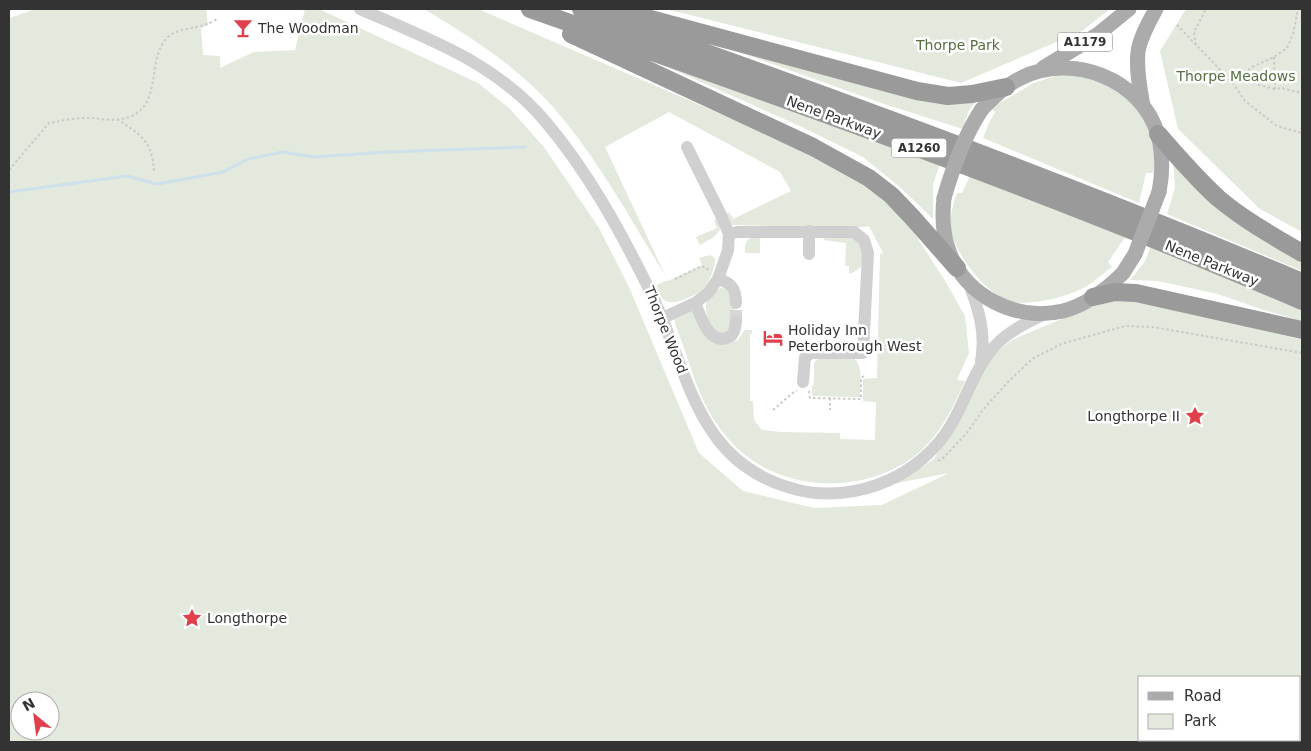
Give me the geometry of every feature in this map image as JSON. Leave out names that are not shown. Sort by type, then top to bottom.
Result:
[{"type":"highway","points":[[515,9],[652,70],[813,146],[869,178],[891,195],[957,268]]},
{"type":"highway","name":"Nene Parkway","points":[[530,9],[746,84],[1021,186],[1302,301]]},
{"type":"highway","name":"Nene Parkway","points":[[580,9],[754,69],[1028,172],[1302,282]]},
{"type":"highway","points":[[612,9],[917,90],[948,96],[972,94],[1006,87]]},
{"type":"highway","points":[[1158,134],[1190,172],[1220,199],[1258,227],[1302,253]]},
{"type":"highway","points":[[1093,298],[1115,292],[1136,293],[1302,330]]},
{"type":"main road","name":"A1179","points":[[1037,71],[1096,35],[1128,9]]},
{"type":"main road","points":[[1143,106],[1138,74],[1138,52],[1156,9]]},
{"type":"main road","points":[[1076,68],[1096,72],[1130,92],[1143,106],[1158,134],[1162,153],[1163,173],[1159,192],[1136,254],[1123,273],[1109,287],[1093,298],[1063,311],[1046,313],[1018,311],[1004,307],[980,293],[957,268],[944,234],[942,216],[944,198],[951,175],[971,126],[982,109],[1006,87],[1037,71],[1076,68]]},
{"type":"street","name":"Thorpe Wood","points":[[360,9],[458,52],[487,69],[514,90],[544,120],[595,188],[630,249],[663,318],[694,400],[714,437],[743,466],[764,478],[786,487],[804,491],[825,494],[846,493],[881,484],[907,470],[939,442],[951,425],[980,366],[990,351],[1023,324],[1046,313]]},
{"type":"street","points":[[663,318],[695,303],[708,293],[718,279],[728,250],[729,234],[687,147]]},
{"type":"street","points":[[809,231],[810,254]]},
{"type":"street","points":[[729,234],[737,232],[854,232],[864,240],[868,253],[863,353],[811,353],[805,357],[804,388]]},
{"type":"street","points":[[718,279],[732,285],[736,295],[736,303]]},
{"type":"street","name":"Thorpe Wood","points":[[969,283],[979,310],[983,332],[980,366]]},
{"type":"street","points":[[695,303],[709,333],[716,339],[724,340],[731,337],[736,322]]},
{"type":"path","points":[[9,10],[13,9]]},
{"type":"path","points":[[1196,45],[1194,32],[1206,9]]},
{"type":"path","points":[[1232,82],[1252,67],[1274,57],[1287,48],[1293,34],[1298,9]]},
{"type":"path","points":[[9,170],[48,123],[90,118],[107,121],[129,117],[142,108],[148,99],[160,46],[169,36],[217,19]]},
{"type":"path","points":[[1177,25],[1232,82],[1245,101],[1277,126],[1302,133]]},
{"type":"path","points":[[1274,57],[1275,89]]},
{"type":"path","points":[[1240,76],[1256,84],[1275,89],[1302,91]]},
{"type":"path","points":[[117,119],[145,139],[153,160],[154,172]]},
{"type":"path","points":[[936,462],[944,458],[967,433],[982,411],[1032,359],[1061,344],[1125,326],[1153,327],[1302,353]]},
{"type":"path","points":[[773,410],[794,392],[804,388],[810,391],[810,398],[861,399],[861,378],[864,376]]},
{"type":"path","points":[[830,398],[830,410]]},
{"type":"green space","points":[[36,9],[206,9],[208,25],[201,28],[203,55],[220,56],[220,68],[254,52],[295,50],[305,9],[319,9],[478,83],[509,108],[544,147],[599,228],[629,287],[699,453],[743,491],[814,508],[882,505],[949,473],[897,483],[934,459],[993,355],[1012,340],[1097,304],[1136,298],[1302,340],[1302,742],[9,742],[9,18]]},
{"type":"green space","points":[[424,9],[478,9],[799,148],[853,176],[875,192],[911,228],[965,316],[969,353],[957,380],[965,381],[937,433],[912,458],[891,470],[868,478],[844,483],[820,483],[796,479],[773,472],[752,460],[734,445],[712,417],[698,387],[675,324],[675,319],[694,310],[727,344],[738,340],[746,328],[746,330],[752,330],[752,334],[750,334],[750,401],[753,401],[754,420],[762,430],[840,433],[840,439],[875,440],[876,402],[863,401],[863,379],[877,378],[880,254],[883,253],[869,226],[855,228],[732,225],[726,214],[729,212],[733,219],[791,191],[780,172],[669,112],[605,147],[666,277],[600,170],[554,108],[509,66],[476,42]]},
{"type":"green space","name":"Thorpe Park","points":[[666,9],[1110,9],[1082,31],[961,83]]},
{"type":"green space","name":"Thorpe Meadows","points":[[1186,9],[1302,9],[1302,232],[1260,209],[1178,129],[1160,51]]},
{"type":"green space","points":[[711,42],[852,77],[980,95],[968,112],[963,129],[887,105]]},
{"type":"green space","points":[[634,52],[940,164],[933,184],[933,219],[901,188],[863,157],[802,127]]},
{"type":"green space","points":[[1062,74],[1089,76],[1109,82],[1124,92],[1140,112],[1150,136],[1154,161],[1153,173],[1146,173],[1139,203],[983,138],[995,112],[991,108],[1034,83]]},
{"type":"green space","points":[[1173,160],[1302,257],[1302,271],[1167,214],[1175,188]]},
{"type":"green space","points":[[970,176],[1126,236],[1108,262],[1112,267],[1085,287],[1050,299],[1018,303],[1008,301],[997,295],[976,276],[967,264],[959,252],[951,230],[951,216],[957,193],[962,193]]},
{"type":"green space","points":[[717,219],[720,229],[716,235],[700,245],[696,237],[717,228],[714,220]]},
{"type":"green space","points":[[760,235],[760,253],[745,253],[748,240]]},
{"type":"green space","points":[[826,237],[853,237],[863,247],[861,267],[849,274],[849,266],[845,266],[846,243],[823,240]]},
{"type":"green space","points":[[1151,246],[1302,307],[1302,321],[1218,294],[1158,281],[1130,280],[1144,263]]},
{"type":"green space","points":[[710,255],[715,258],[712,275],[707,283],[702,290],[688,298],[677,302],[663,299],[656,285],[702,265],[699,258]]},
{"type":"green space","points":[[721,288],[727,289],[731,295],[735,312],[732,323],[725,335],[713,330],[706,312],[709,297]]},
{"type":"green space","points":[[820,357],[853,358],[856,361],[859,365],[861,376],[860,397],[812,396],[814,363]]},
{"type":"waterway","points":[[9,192],[127,176],[157,184],[223,172],[248,159],[283,152],[314,157],[525,147]]},
{"type":"tunnel","points":[[736,303],[736,322]]},
{"type":"place","name":"The Woodman","points":[[243,28]]},
{"type":"place","name":"Holiday Inn Peterborough West","points":[[773,338]]},
{"type":"place","name":"Longthorpe II","points":[[1195,416]]},
{"type":"place","name":"Longthorpe","points":[[192,618]]}]
